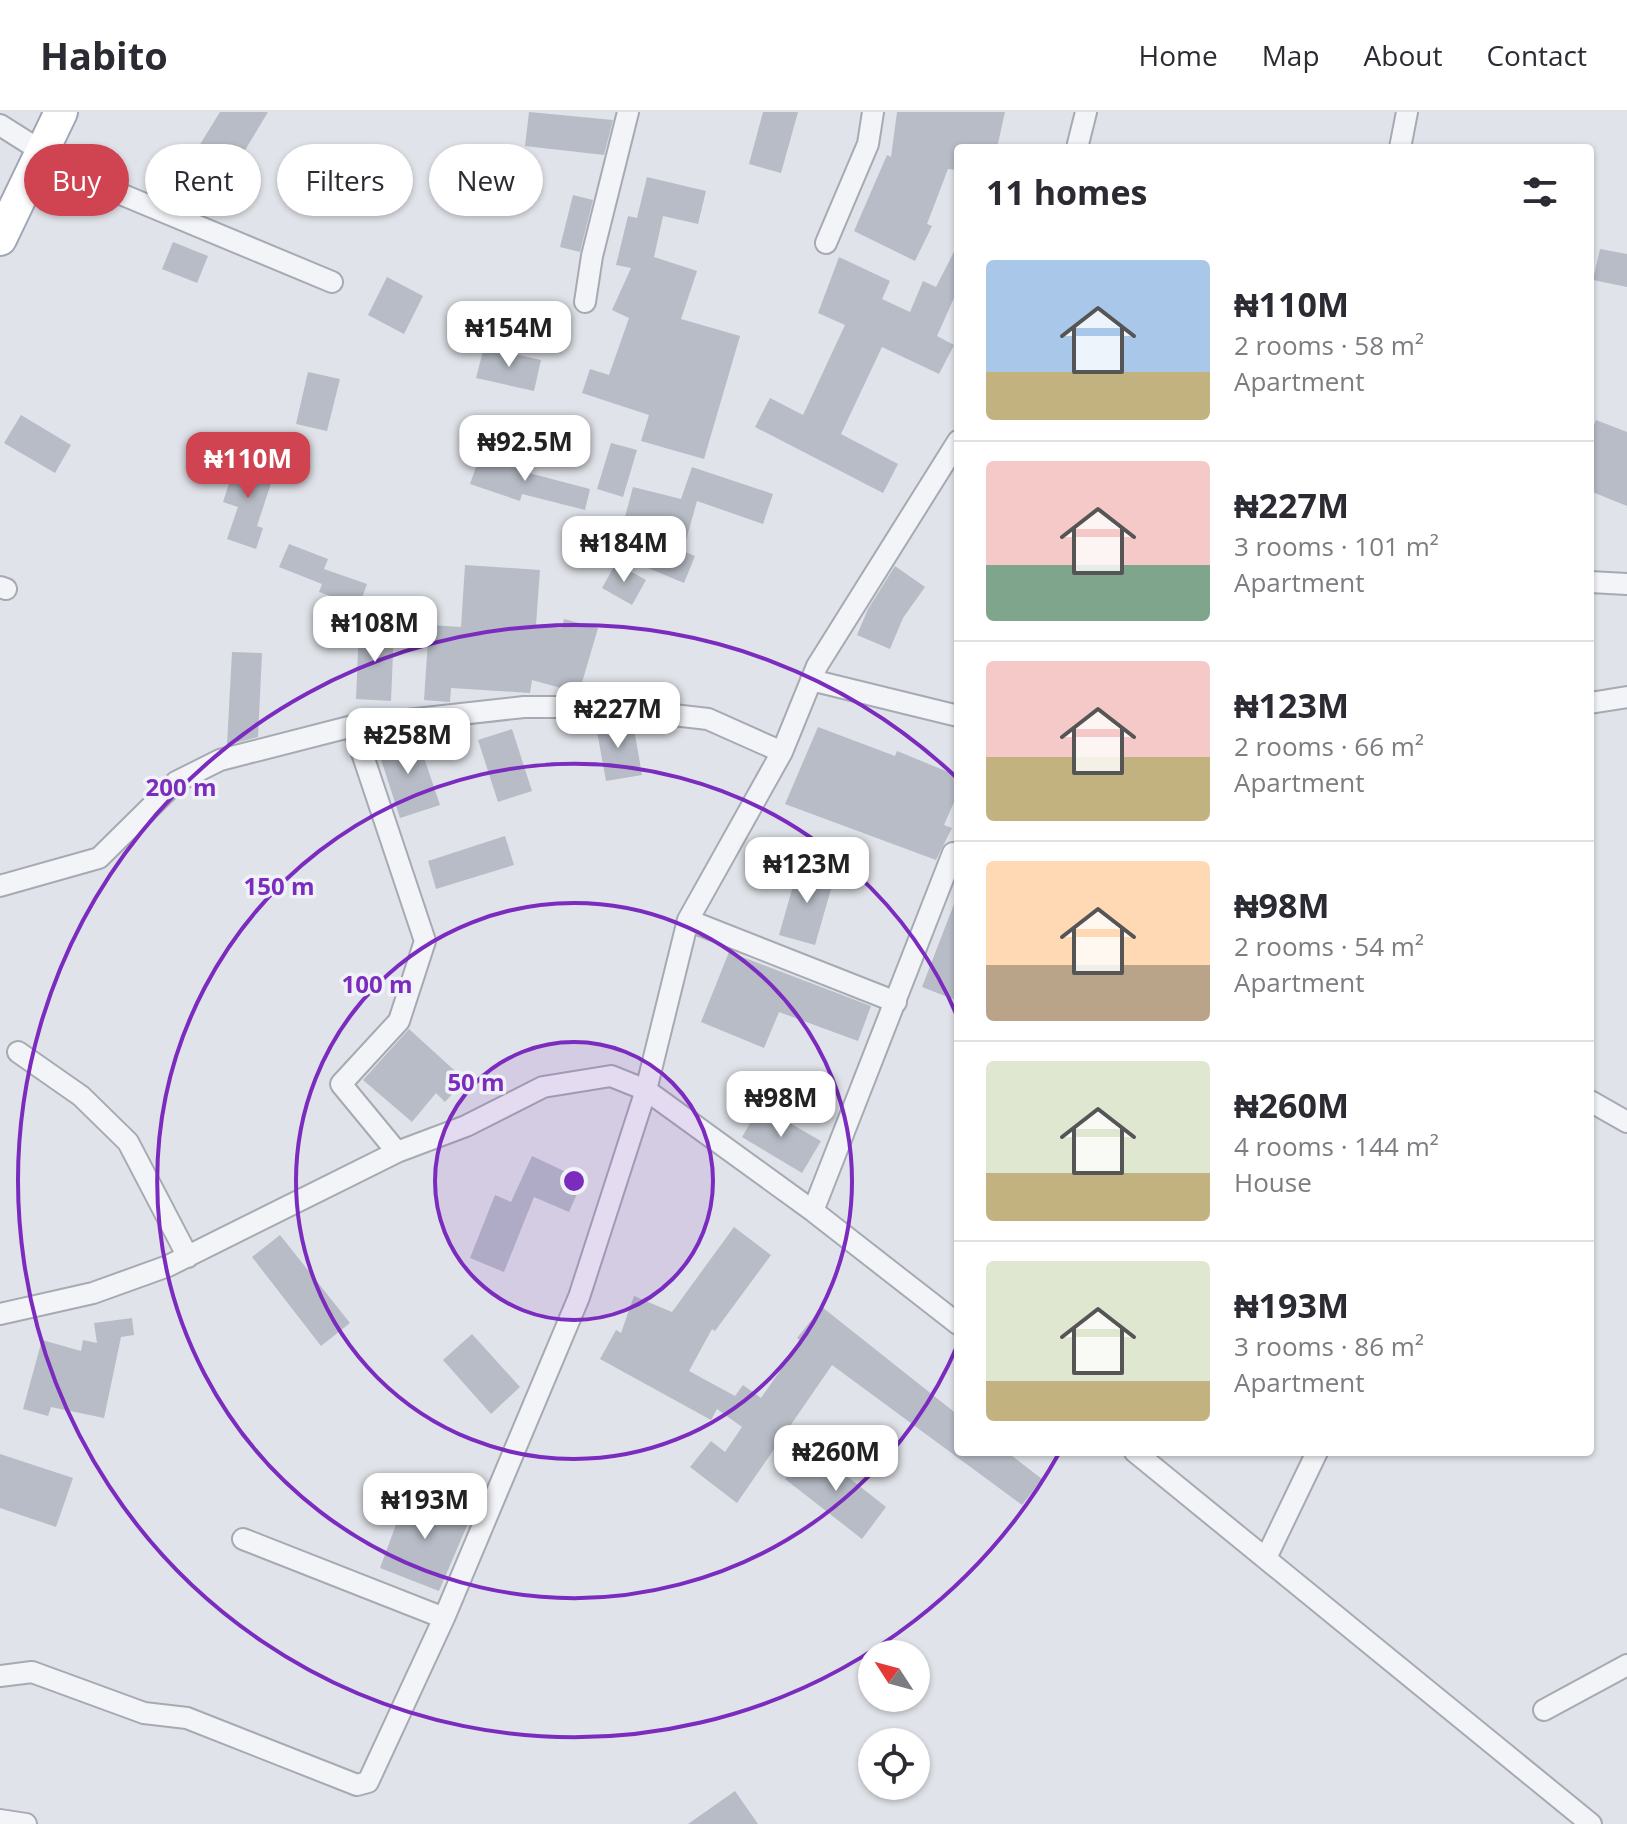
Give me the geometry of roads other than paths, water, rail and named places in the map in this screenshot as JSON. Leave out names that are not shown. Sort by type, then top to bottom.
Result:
[{"type":"main road","points":[[47,144],[61,112]]},
{"type":"main road","points":[[0,239],[24,190]]},
{"type":"street","points":[[585,302],[592,256],[628,112]]},
{"type":"street","points":[[826,243],[868,144],[873,112]]},
{"type":"street","points":[[1078,144],[1086,112]]},
{"type":"street","points":[[1401,144],[1407,112]]},
{"type":"street","points":[[0,125],[33,144]]},
{"type":"street","points":[[129,197],[332,282]]},
{"type":"street","points":[[0,1676],[32,1672],[144,1713],[187,1718],[357,1785],[368,1782],[444,1618],[579,1297],[646,1090],[688,920],[782,752],[811,680],[954,448]]},
{"type":"street","points":[[1594,582],[1627,584]]},
{"type":"street","points":[[811,680],[954,715]]},
{"type":"street","points":[[1594,702],[1627,697]]},
{"type":"street","points":[[0,886],[99,858],[176,782],[220,760],[353,726],[524,707],[604,707],[708,719],[782,752]]},
{"type":"street","points":[[353,726],[425,941],[399,1021],[341,1084],[397,1152]]},
{"type":"street","points":[[813,1211],[953,853]]},
{"type":"street","points":[[688,920],[896,1002]]},
{"type":"street","points":[[18,1052],[81,1096],[128,1142],[188,1257]]},
{"type":"street","points":[[0,1314],[93,1293],[188,1257],[397,1152],[466,1126],[543,1087],[611,1076],[646,1090],[813,1211],[954,1321]]},
{"type":"street","points":[[1594,1103],[1627,1122]]},
{"type":"street","points":[[1140,1456],[1591,1824]]},
{"type":"street","points":[[1266,1558],[1315,1456]]},
{"type":"street","points":[[243,1539],[444,1618]]},
{"type":"street","points":[[1544,1710],[1627,1665]]},
{"type":"street","points":[[0,1820],[26,1824]]}]
